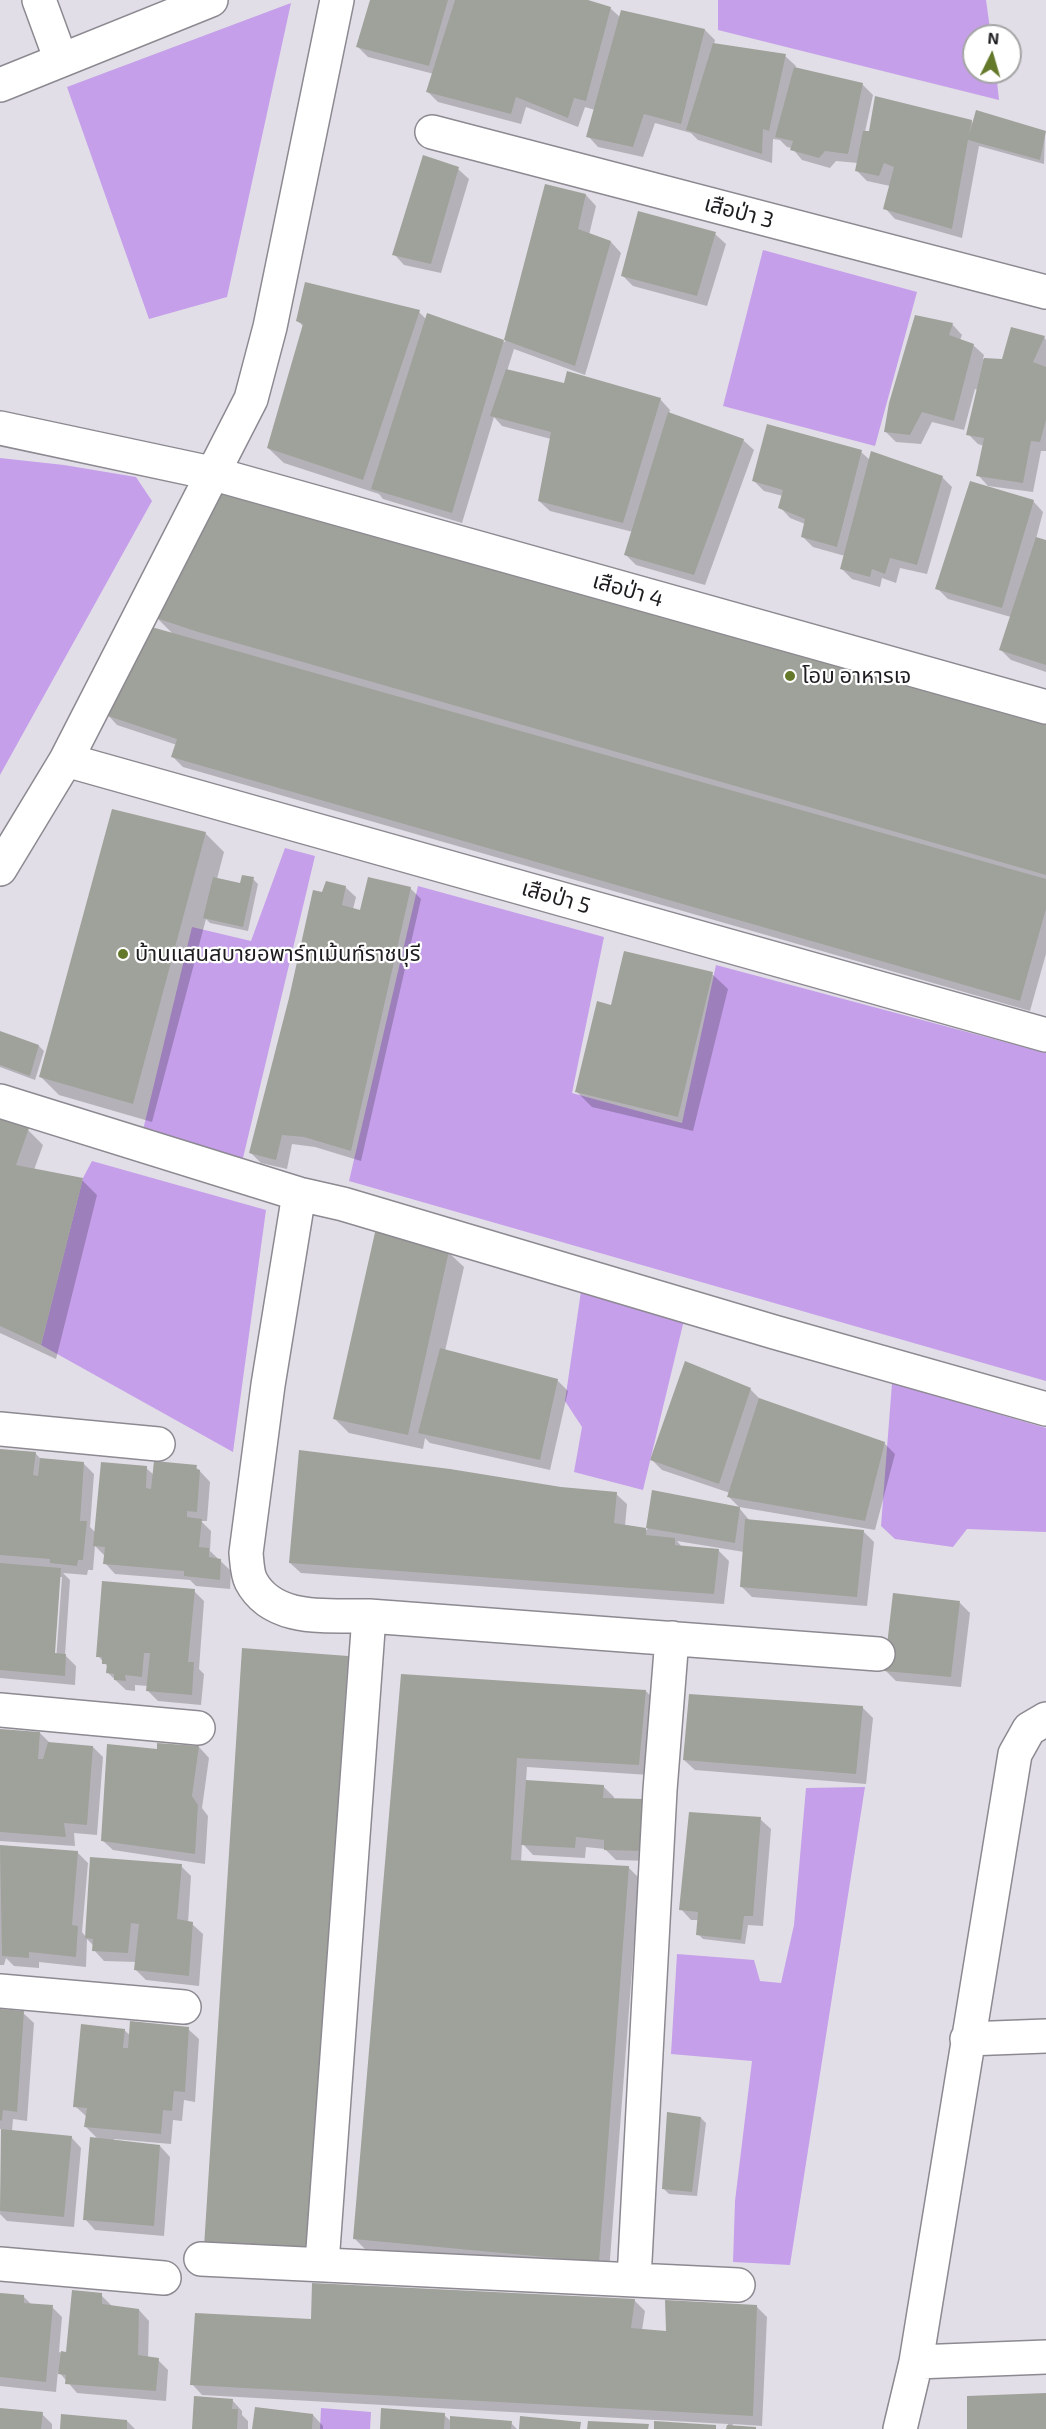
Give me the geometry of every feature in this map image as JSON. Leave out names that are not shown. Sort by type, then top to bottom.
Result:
[{"type":"street","points":[[39,0],[61,60]]},
{"type":"street","points":[[0,86],[211,0]]},
{"type":"street","points":[[0,869],[66,760],[211,473],[251,399],[270,327],[337,0]]},
{"type":"street","name":"เสือป่า 3","points":[[432,132],[1046,292]]},
{"type":"street","name":"เสือป่า 4","points":[[0,428],[211,473],[1046,707]]},
{"type":"street","name":"เสือป่า 5","points":[[66,760],[1046,1035]]},
{"type":"street","points":[[0,1101],[298,1194],[343,1204],[764,1329],[1046,1409]]},
{"type":"street","points":[[298,1194],[257,1461],[246,1553],[250,1580],[265,1600],[294,1614],[369,1616],[878,1654]]},
{"type":"street","points":[[0,1429],[158,1444]]},
{"type":"street","points":[[322,2263],[369,1616]]},
{"type":"street","points":[[634,2279],[660,1790],[672,1638]]},
{"type":"street","points":[[0,1710],[198,1728]]},
{"type":"street","points":[[900,2429],[916,2362],[1015,1754],[1037,1724]]},
{"type":"street","points":[[0,1991],[184,2007]]},
{"type":"street","points":[[968,2039],[1046,2036]]},
{"type":"street","points":[[201,2259],[322,2263],[738,2285]]},
{"type":"street","points":[[0,2264],[164,2278]]},
{"type":"street","points":[[916,2362],[1046,2358]]},
{"type":"shaded area","points":[[718,0],[986,0],[989,24],[962,24],[962,84],[997,84],[999,100],[718,30]]},
{"type":"shaded area","points":[[291,3],[227,297],[149,319],[67,87]]},
{"type":"shaded area","points":[[763,250],[917,292],[875,446],[723,406]]},
{"type":"shaded area","points":[[0,458],[64,465],[136,477],[152,501],[0,775]]},
{"type":"shaded area","points":[[285,848],[315,856],[243,1158],[142,1134],[192,927],[251,941]]},
{"type":"shaded area","points":[[418,886],[604,937],[572,1093],[682,1123],[716,965],[1046,1053],[1046,1381],[349,1181]]},
{"type":"shaded area","points":[[92,1161],[266,1210],[233,1452],[41,1345],[83,1178]]},
{"type":"shaded area","points":[[581,1291],[685,1316],[643,1490],[574,1472],[582,1427],[565,1401]]},
{"type":"shaded area","points":[[892,1383],[1046,1428],[1046,1532],[967,1529],[953,1547],[895,1539],[881,1526]]},
{"type":"shaded area","points":[[865,1787],[790,2265],[733,2262],[735,2201],[752,2061],[671,2054],[677,1954],[754,1960],[760,1981],[781,1983],[794,1925],[806,1788]]},
{"type":"shaded area","points":[[321,2408],[371,2412],[370,2429],[320,2429]]},
{"type":"building","points":[[370,0],[448,0],[429,66],[356,47]]},
{"type":"building","points":[[455,0],[588,0],[611,7],[586,101],[574,98],[568,118],[516,97],[511,114],[426,92]]},
{"type":"building","points":[[621,10],[705,29],[681,124],[644,114],[633,147],[586,137]]},
{"type":"building","points":[[713,43],[786,54],[769,131],[763,129],[762,154],[686,130]]},
{"type":"building","points":[[794,67],[863,83],[848,154],[825,151],[819,158],[790,150],[793,141],[775,137]]},
{"type":"building","points":[[875,96],[972,120],[969,135],[976,110],[1046,131],[1040,160],[968,140],[952,229],[883,209],[894,167],[884,163],[879,176],[855,171],[863,131],[869,131]]},
{"type":"building","points":[[423,155],[459,167],[431,264],[392,255]]},
{"type":"building","points":[[545,184],[586,194],[578,229],[611,241],[575,366],[504,340]]},
{"type":"building","points":[[638,211],[716,232],[697,296],[621,276]]},
{"type":"building","points":[[305,282],[420,310],[363,480],[267,448],[303,324],[296,321]]},
{"type":"building","points":[[427,313],[504,340],[452,513],[371,489]]},
{"type":"building","points":[[915,315],[953,323],[949,335],[974,344],[954,421],[922,412],[910,435],[884,432],[889,403]]},
{"type":"building","points":[[1011,327],[1045,336],[1033,362],[1046,367],[1046,420],[1040,442],[1031,441],[1023,483],[976,476],[984,438],[966,435],[984,358],[1002,359]]},
{"type":"building","points":[[506,369],[564,383],[567,371],[661,398],[623,523],[538,501],[551,432],[490,416]]},
{"type":"building","points":[[668,412],[744,439],[694,575],[624,555]]},
{"type":"building","points":[[767,424],[862,450],[837,547],[801,537],[805,519],[778,508],[783,490],[752,481]]},
{"type":"building","points":[[871,451],[943,476],[917,565],[890,558],[885,574],[872,569],[870,577],[840,569]]},
{"type":"building","points":[[970,481],[1034,500],[1002,608],[935,589]]},
{"type":"building","points":[[219,491],[1046,719],[1046,875],[198,632],[153,617]]},
{"type":"building","points":[[1036,537],[1046,540],[1046,665],[999,650]]},
{"type":"building","points":[[148,626],[1046,879],[1046,909],[1020,1001],[171,757],[177,739],[105,715]]},
{"type":"building","name":"บ้านแสนสบายอพาร์ทเม้นท์ราชบุรี","points":[[112,809],[206,832],[133,1104],[39,1077]]},
{"type":"building","points":[[242,875],[254,877],[243,927],[203,918],[213,877],[240,883]]},
{"type":"building","points":[[368,877],[411,887],[351,1151],[304,1137],[282,1135],[276,1160],[249,1153],[289,998],[313,890],[322,892],[326,881],[346,886],[342,905],[360,910]]},
{"type":"building","points":[[624,951],[713,972],[678,1117],[575,1092],[597,1001],[611,1005]]},
{"type":"building","points":[[0,1031],[39,1045],[30,1076],[0,1065]]},
{"type":"building","points":[[0,1119],[29,1128],[16,1165],[83,1178],[41,1345],[0,1326]]},
{"type":"building","points":[[376,1228],[449,1251],[408,1435],[333,1419]]},
{"type":"building","points":[[440,1348],[558,1379],[540,1460],[418,1433]]},
{"type":"building","points":[[685,1361],[751,1388],[719,1484],[650,1460]]},
{"type":"building","points":[[759,1398],[885,1442],[865,1521],[727,1497]]},
{"type":"building","points":[[0,1449],[36,1452],[33,1475],[38,1476],[40,1458],[84,1462],[80,1521],[87,1521],[83,1560],[78,1560],[77,1566],[50,1563],[50,1559],[0,1555]]},
{"type":"building","points":[[299,1450],[450,1469],[561,1487],[617,1492],[614,1523],[646,1528],[646,1535],[675,1538],[675,1545],[719,1549],[714,1594],[289,1563]]},
{"type":"building","points":[[154,1461],[197,1465],[196,1469],[200,1470],[197,1512],[187,1511],[187,1517],[202,1519],[199,1547],[209,1548],[209,1557],[221,1559],[220,1580],[184,1576],[184,1571],[103,1564],[105,1547],[93,1546],[101,1462],[147,1466],[146,1488],[151,1489]]},
{"type":"building","points":[[652,1490],[740,1507],[735,1543],[646,1528]]},
{"type":"building","points":[[745,1519],[864,1530],[857,1597],[740,1587]]},
{"type":"building","points":[[0,1563],[61,1568],[55,1653],[66,1654],[65,1676],[0,1670]]},
{"type":"building","points":[[102,1581],[195,1589],[188,1662],[194,1662],[192,1695],[146,1691],[150,1653],[144,1653],[142,1677],[125,1675],[126,1681],[114,1680],[114,1674],[106,1673],[107,1664],[102,1664],[102,1657],[96,1657]]},
{"type":"building","points":[[893,1593],[960,1601],[951,1677],[884,1671]]},
{"type":"building","points":[[242,1648],[348,1656],[308,2252],[204,2247]]},
{"type":"building","points":[[401,1674],[646,1690],[639,1765],[517,1758],[511,1860],[629,1866],[599,2262],[353,2239]]},
{"type":"building","points":[[689,1694],[863,1706],[856,1774],[683,1760]]},
{"type":"building","points":[[0,1729],[40,1732],[38,1759],[43,1759],[48,1742],[93,1746],[87,1825],[64,1823],[66,1837],[0,1832]]},
{"type":"building","points":[[157,1743],[199,1746],[192,1796],[198,1805],[195,1854],[101,1841],[107,1744],[157,1749]]},
{"type":"building","points":[[526,1780],[604,1785],[603,1798],[645,1799],[641,1851],[604,1850],[604,1840],[576,1837],[575,1848],[521,1845]]},
{"type":"building","points":[[689,1812],[761,1817],[753,1916],[744,1916],[741,1940],[696,1935],[698,1912],[679,1910]]},
{"type":"building","points":[[0,1845],[78,1851],[72,1925],[78,1926],[76,1957],[29,1952],[29,1958],[2,1956]]},
{"type":"building","points":[[90,1857],[182,1864],[177,1919],[193,1922],[189,1976],[134,1970],[139,1924],[131,1923],[128,1953],[92,1951],[93,1939],[85,1938]]},
{"type":"building","points":[[0,2009],[24,2011],[17,2112],[3,2110],[2,2121],[0,2120]]},
{"type":"building","points":[[130,2021],[189,2027],[185,2092],[174,2091],[172,2111],[163,2110],[161,2134],[84,2127],[87,2108],[73,2107],[81,2024],[125,2029],[123,2048],[128,2048]]},
{"type":"building","points":[[667,2112],[701,2117],[692,2192],[662,2189]]},
{"type":"building","points":[[1,2129],[72,2136],[64,2217],[0,2211]]},
{"type":"building","points":[[90,2137],[160,2145],[154,2226],[83,2220]]},
{"type":"building","points":[[312,2283],[635,2299],[631,2328],[666,2331],[665,2300],[757,2305],[753,2416],[190,2385],[195,2313],[311,2319]]},
{"type":"building","points":[[72,2290],[102,2293],[102,2304],[139,2309],[138,2355],[159,2358],[156,2391],[65,2384],[66,2375],[58,2374],[61,2351],[66,2352]]},
{"type":"building","points":[[0,2293],[24,2295],[24,2303],[53,2305],[46,2382],[0,2377]]},
{"type":"building","points":[[1046,2393],[1046,2429],[967,2429],[967,2396]]},
{"type":"building","points":[[194,2396],[233,2399],[232,2409],[238,2409],[237,2429],[192,2429]]},
{"type":"building","points":[[255,2407],[313,2414],[312,2429],[252,2429]]},
{"type":"building","points":[[0,2408],[43,2412],[41,2429],[0,2429]]},
{"type":"building","points":[[381,2408],[445,2413],[444,2429],[380,2429]]},
{"type":"building","points":[[61,2414],[127,2420],[127,2429],[60,2429]]},
{"type":"building","points":[[450,2416],[512,2421],[511,2429],[450,2429]]},
{"type":"building","points":[[520,2416],[581,2422],[580,2429],[519,2429]]},
{"type":"building","points":[[588,2421],[649,2424],[648,2429],[587,2429]]},
{"type":"building","points":[[654,2421],[716,2425],[716,2429],[654,2429]]},
{"type":"building","points":[[727,2425],[756,2427],[756,2429],[726,2429]]},
{"type":"place","name":"โอม อาหารเจ","points":[[790,676]]},
{"type":"place","name":"บ้านแสนสบายอพาร์ทเม้นท์ราชบุรี","points":[[123,954]]}]
